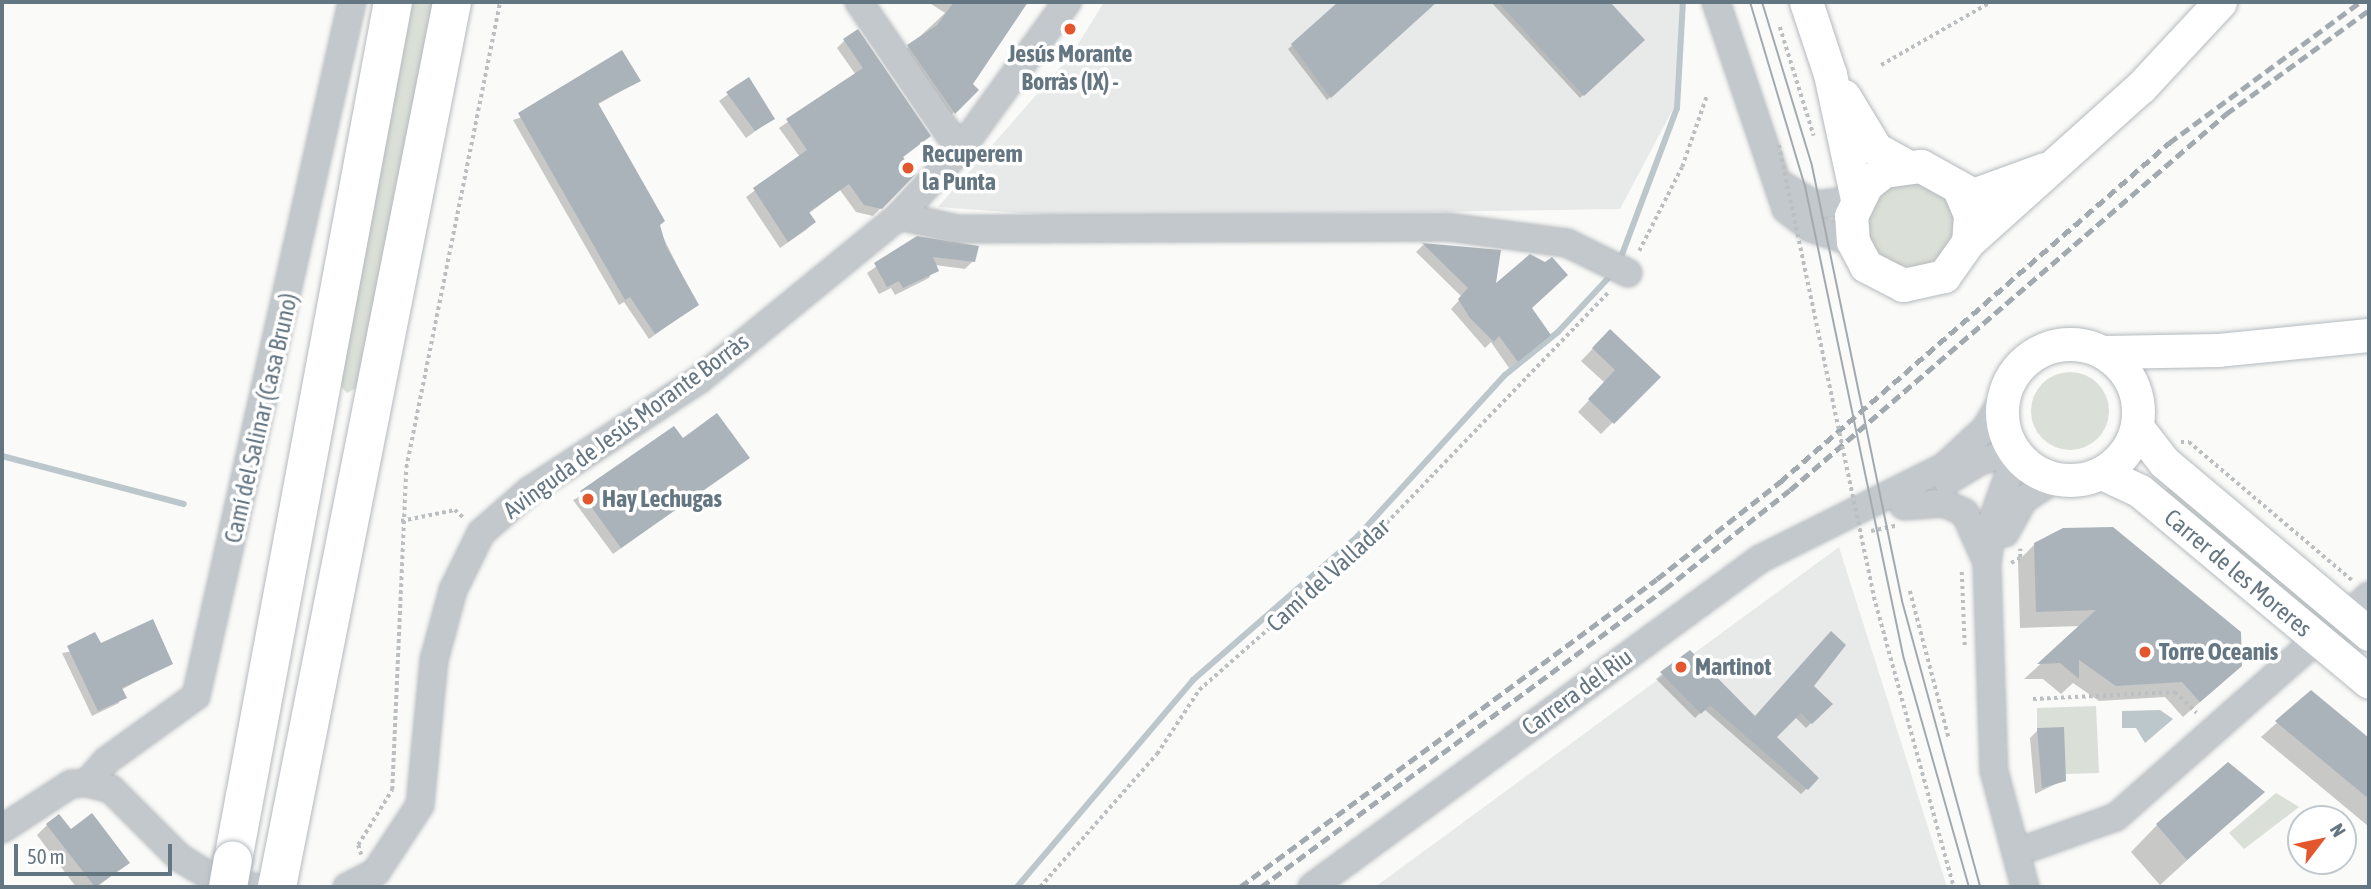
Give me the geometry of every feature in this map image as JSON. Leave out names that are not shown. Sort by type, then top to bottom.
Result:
[{"type":"highway","points":[[254,878],[393,2]]},
{"type":"highway","points":[[254,878],[452,2]]},
{"type":"main road","points":[[1806,2],[1830,74],[1856,199],[1853,242],[1877,275],[1917,285],[1944,276],[1968,243],[2044,169],[2141,87],[2220,2]]},
{"type":"main road","points":[[1830,74],[1876,149],[1905,166],[1936,171],[1960,191],[1970,215],[1968,243]]},
{"type":"main road","points":[[1856,199],[1874,177],[1905,166]]},
{"type":"main road","points":[[1960,191],[1982,195],[2044,169]]},
{"type":"main road","points":[[2105,352],[2127,373],[2137,394],[2137,427],[2119,460],[2102,473],[2055,479],[2015,454],[2002,421],[2002,400],[2022,362],[2042,349],[2065,343],[2105,352],[2218,350],[2369,335]]},
{"type":"main road","points":[[2137,394],[2155,371],[2218,350]]},
{"type":"main road","name":"Carrer de les Moreres","points":[[2137,427],[2164,462],[2362,609]]},
{"type":"main road","name":"Carrer de les Moreres","points":[[2102,473],[2140,491],[2369,682]]},
{"type":"street","name":"Camí del Salinar (Casa Bruno)","points":[[87,783],[196,696],[352,2]]},
{"type":"street","points":[[859,2],[960,150]]},
{"type":"street","name":"Avinguda de Jesús Morante Borràs","points":[[347,887],[376,872],[420,805],[435,660],[453,590],[481,533],[529,491],[700,379],[899,216],[960,150],[1067,2]]},
{"type":"street","points":[[1716,2],[1775,181],[1797,221],[1853,242]]},
{"type":"street","points":[[1775,181],[1815,205],[1856,199]]},
{"type":"street","points":[[899,216],[958,229],[1447,228],[1567,243],[1628,272]]},
{"type":"street","name":"Carrera del Riu","points":[[1852,524],[1944,467],[1986,428],[2002,400]]},
{"type":"street","points":[[2015,454],[1993,519],[1987,564],[1994,771],[2025,887]]},
{"type":"street","name":"Carrera del Riu","points":[[1312,887],[1760,559],[1852,524],[1902,515],[1980,461],[2015,454]]},
{"type":"street","points":[[2043,887],[2010,750],[2004,537],[2024,499],[2055,479]]},
{"type":"street","points":[[1902,515],[1944,503],[1965,513],[1987,564]]},
{"type":"street","points":[[2032,847],[2116,817],[2317,639]]},
{"type":"street","points":[[2,830],[71,784],[87,783],[111,789],[180,858],[210,876],[254,878]]},
{"type":"path","points":[[376,872],[358,845],[392,790],[401,521],[414,426],[500,2]]},
{"type":"path","points":[[1881,65],[1991,2]]},
{"type":"path","points":[[1780,27],[1815,138]]},
{"type":"path","name":"Camí del Valladar","points":[[1040,887],[1157,754],[1199,690],[1372,538],[1628,272],[1682,167],[1707,95]]},
{"type":"path","points":[[1779,145],[1874,597],[1954,887]]},
{"type":"path","points":[[2189,442],[2362,609]]},
{"type":"path","points":[[401,521],[455,510],[481,533]]},
{"type":"path","points":[[1852,524],[1902,515]]},
{"type":"path","points":[[2014,563],[2020,542]]},
{"type":"path","points":[[1910,591],[1950,739]]},
{"type":"path","points":[[2033,699],[2175,692],[2199,714]]},
{"type":"shaded area","points":[[413,2],[434,2],[356,388],[347,393],[340,385]]},
{"type":"shaded area","points":[[1104,2],[1680,2],[1680,96],[1620,209],[1076,217],[938,207],[1072,54]]},
{"type":"shaded area","points":[[1911,181],[1927,185],[1941,194],[1950,208],[1954,224],[1950,240],[1941,254],[1927,263],[1911,267],[1895,263],[1881,254],[1872,240],[1868,224],[1872,208],[1881,194],[1895,185]]},
{"type":"shaded area","points":[[2070,372],[2085,375],[2097,384],[2106,396],[2109,411],[2106,426],[2097,438],[2085,447],[2070,450],[2055,447],[2043,438],[2034,426],[2031,411],[2034,396],[2043,384],[2055,375]]},
{"type":"shaded area","points":[[2170,486],[2353,638],[2346,646],[2163,494]]},
{"type":"shaded area","points":[[1839,547],[1947,887],[1375,887]]},
{"type":"shaded area","points":[[2096,706],[2099,773],[2065,774],[2037,728],[2037,708]]},
{"type":"shaded area","points":[[2160,710],[2173,719],[2145,743],[2136,728],[2122,728],[2122,711]]},
{"type":"shaded area","points":[[2276,793],[2296,805],[2287,805],[2287,816],[2244,849],[2229,833]]},
{"type":"building","points":[[954,2],[1028,2],[973,84],[979,90],[955,114],[907,45],[937,25]]},
{"type":"building","points":[[1338,2],[1437,2],[1331,98],[1291,44]]},
{"type":"building","points":[[1498,2],[1610,2],[1645,40],[1584,96]]},
{"type":"building","points":[[858,29],[931,136],[903,157],[916,174],[882,209],[864,205],[849,184],[809,212],[816,222],[788,242],[753,188],[807,150],[786,119],[863,68],[843,39]]},
{"type":"building","points":[[622,50],[641,81],[598,103],[665,221],[660,225],[666,246],[699,305],[655,334],[630,297],[625,300],[518,113]]},
{"type":"building","points":[[749,77],[775,119],[755,131],[726,92]]},
{"type":"building","points":[[917,236],[979,246],[975,262],[933,257],[939,271],[903,288],[899,281],[887,287],[874,263]]},
{"type":"building","points":[[1422,243],[1501,250],[1496,283],[1530,254],[1545,262],[1552,257],[1568,275],[1532,308],[1551,335],[1518,362],[1499,336],[1494,342],[1470,318],[1458,299],[1468,288]]},
{"type":"building","points":[[1610,329],[1661,377],[1614,424],[1588,399],[1615,370],[1592,348]]},
{"type":"building","points":[[717,413],[750,458],[621,548],[580,491],[674,426],[683,438]]},
{"type":"building","points":[[2113,527],[2241,632],[2242,666],[2200,702],[2182,682],[2116,686],[2079,660],[2079,679],[2060,663],[2037,664],[2096,610],[2036,612],[2034,543],[2063,528]]},
{"type":"building","points":[[153,619],[173,664],[122,688],[127,698],[98,711],[67,646],[95,632],[101,643]]},
{"type":"building","points":[[1831,631],[1846,645],[1814,686],[1833,704],[1812,724],[1801,713],[1777,737],[1819,778],[1808,790],[1710,705],[1701,714],[1660,672],[1690,650],[1755,716]]},
{"type":"building","points":[[2311,690],[2369,738],[2369,799],[2275,721]]},
{"type":"building","points":[[2064,727],[2066,781],[2042,788],[2037,728]]},
{"type":"building","points":[[2228,762],[2265,792],[2187,860],[2156,824]]},
{"type":"building","points":[[92,813],[130,863],[95,887],[46,824],[59,814],[71,829]]},
{"type":"waterway","points":[[1621,257],[1677,108],[1683,2]]},
{"type":"waterway","points":[[1017,887],[1193,680],[1357,537],[1505,375],[1558,332],[1612,274]]},
{"type":"waterway","points":[[2,456],[184,504]]},
{"type":"tram line","points":[[1750,2],[1805,186],[1904,659],[1969,887]]},
{"type":"tram line","points":[[1762,2],[1812,166],[1902,601],[1980,887]]},
{"type":"railway","points":[[1240,887],[1657,579],[1780,482],[2169,143],[2360,2]]},
{"type":"railway","points":[[1261,887],[1665,589],[1790,490],[2226,114],[2369,10]]},
{"type":"place","name":"Jesús Morante Borràs (IX) -","points":[[1070,29]]},
{"type":"place","name":"Recuperem la Punta","points":[[908,168]]},
{"type":"place","name":"Hay Lechugas","points":[[588,499]]},
{"type":"place","name":"Torre Oceanis","points":[[2145,652]]},
{"type":"place","name":"Martinot","points":[[1681,667]]}]
